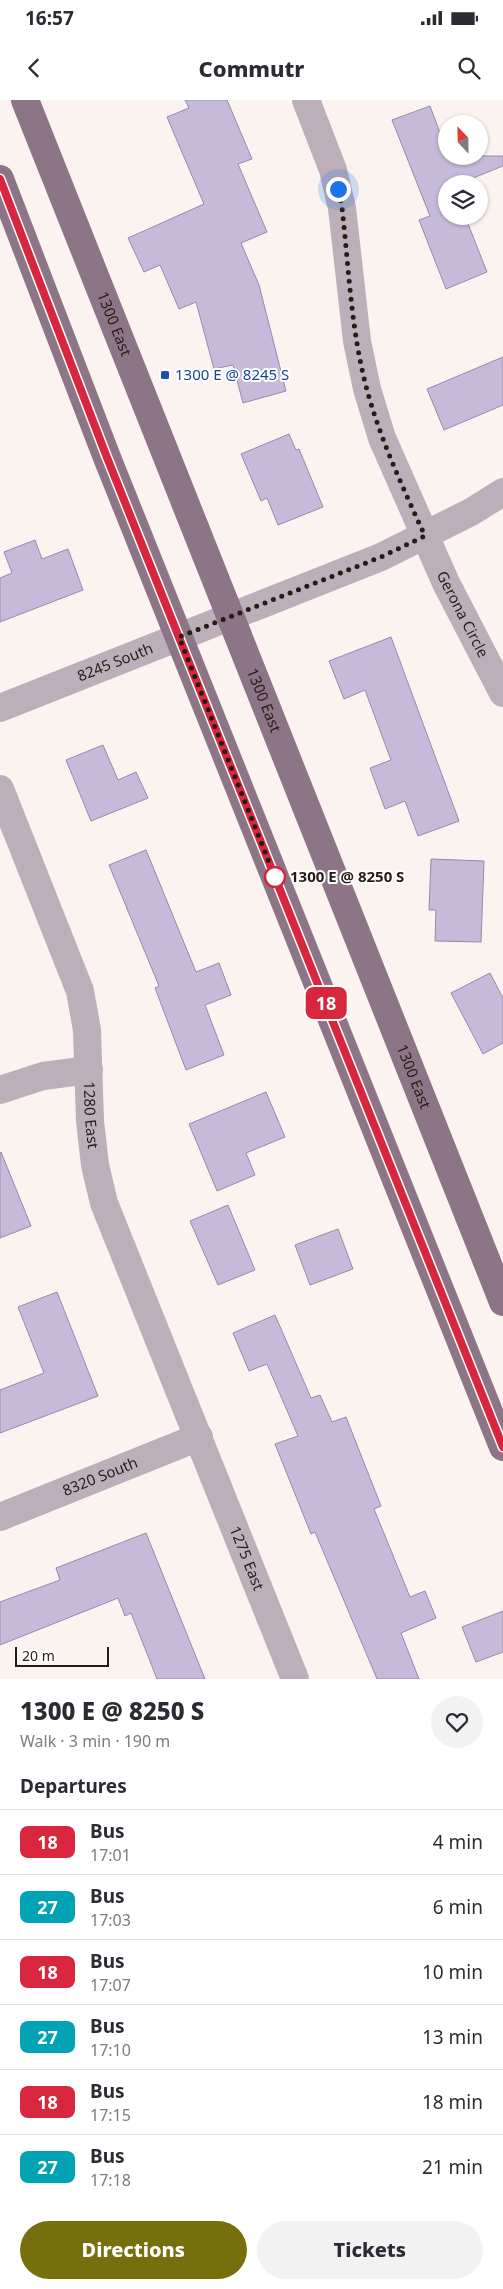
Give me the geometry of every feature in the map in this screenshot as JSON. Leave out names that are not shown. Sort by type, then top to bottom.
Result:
[{"type":"main road","name":"1300 East","points":[[25,100],[503,1302]]},
{"type":"main road","points":[[0,179],[106,455],[503,1447]]},
{"type":"street","name":"Gerona Circle","points":[[306,100],[333,170],[342,208],[357,342],[367,389],[382,438],[466,625],[503,693]]},
{"type":"street","name":"8245 South","points":[[0,708],[381,557],[471,512],[503,492]]},
{"type":"street","name":"1280 East","points":[[0,789],[80,991],[87,1030],[90,1121],[95,1165],[104,1203],[117,1240],[199,1437]]},
{"type":"street","points":[[0,1090],[43,1076],[89,1070]]},
{"type":"street","name":"8320 South","points":[[0,1517],[199,1437]]},
{"type":"street","name":"1275 East","points":[[199,1437],[295,1679]]},
{"type":"building","points":[[185,100],[227,100],[252,159],[238,164],[267,232],[241,243],[259,285],[286,391],[243,403],[233,365],[214,369],[196,302],[179,309],[160,265],[144,272],[128,238],[204,204],[167,117],[189,108]]},
{"type":"building","points":[[430,106],[438,128],[438,165],[488,165],[488,156],[503,156],[503,166],[480,175],[438,175],[438,225],[469,225],[487,272],[446,289],[419,220],[430,216],[392,120]]},
{"type":"building","points":[[503,357],[503,405],[444,430],[427,389]]},
{"type":"building","points":[[289,434],[296,450],[299,449],[323,507],[278,525],[267,498],[261,501],[241,454]]},
{"type":"building","points":[[35,540],[42,559],[68,549],[83,590],[0,622],[0,578],[12,573],[4,552]]},
{"type":"building","points":[[391,637],[459,821],[418,836],[405,801],[385,809],[370,768],[391,760],[365,690],[344,699],[329,661]]},
{"type":"building","points":[[103,745],[118,780],[136,772],[148,798],[91,821],[66,760]]},
{"type":"building","points":[[146,850],[196,972],[219,963],[231,995],[205,1005],[224,1055],[186,1070],[155,988],[159,986],[109,865]]},
{"type":"building","points":[[431,859],[484,861],[481,942],[435,941],[436,910],[429,910]]},
{"type":"building","points":[[490,973],[503,998],[503,1043],[483,1054],[451,993]]},
{"type":"building","points":[[266,1092],[285,1137],[246,1153],[255,1175],[217,1191],[189,1124]]},
{"type":"building","points":[[0,1153],[31,1226],[0,1238]]},
{"type":"building","points":[[228,1205],[255,1270],[218,1285],[190,1221]]},
{"type":"building","points":[[338,1229],[353,1269],[310,1285],[295,1245]]},
{"type":"building","points":[[57,1292],[98,1396],[0,1433],[0,1390],[44,1373],[18,1307]]},
{"type":"building","points":[[275,1315],[311,1398],[320,1395],[332,1422],[346,1417],[381,1506],[374,1509],[410,1597],[425,1591],[436,1618],[401,1633],[419,1679],[377,1679],[315,1532],[311,1534],[275,1444],[298,1436],[267,1364],[249,1371],[233,1333]]},
{"type":"building","points":[[146,1533],[205,1679],[157,1679],[131,1613],[125,1616],[118,1598],[0,1645],[0,1602],[60,1580],[56,1568]]},
{"type":"building","points":[[503,1611],[503,1652],[476,1662],[462,1627]]},
{"type":"bus line","name":"18","points":[[0,179],[106,455],[503,1447]]},
{"type":"place","name":"1300 E @ 8245 S","points":[[165,375]]},
{"type":"place","name":"1300 E @ 8250 S","points":[[275,877]]},
{"type":"route","points":[[275,877],[179,637],[381,557],[425,536],[382,438],[367,389],[357,342],[342,208],[338,189]]}]
